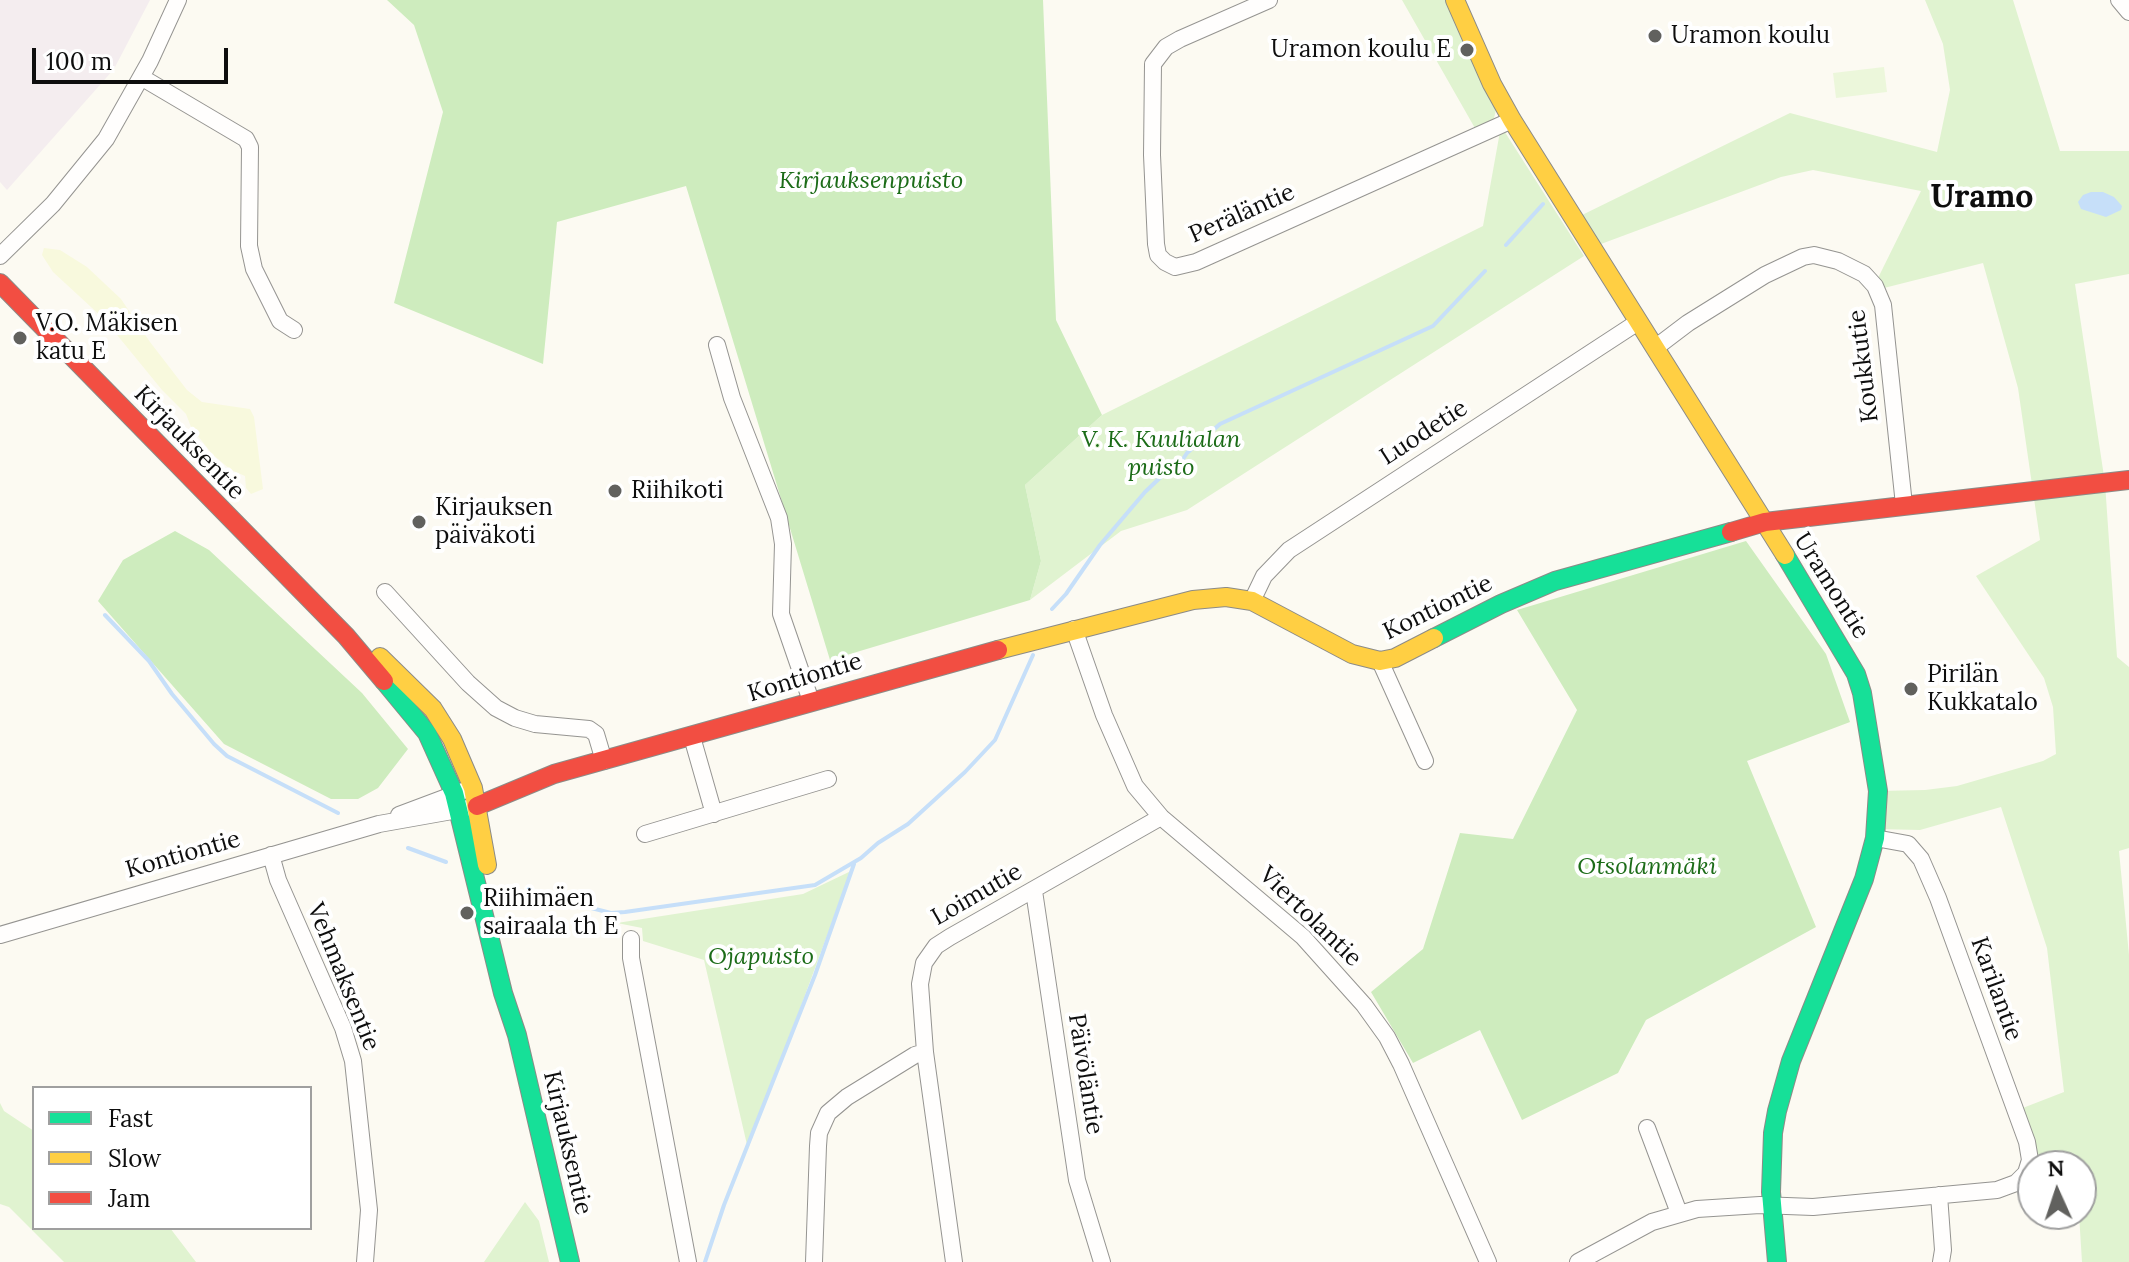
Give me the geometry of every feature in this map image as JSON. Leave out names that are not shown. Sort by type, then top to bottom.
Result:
[{"type":"street","points":[[0,256],[53,204],[106,139],[141,77],[178,0]]},
{"type":"street","name":"Peräläntie","points":[[1269,0],[1180,39],[1166,47],[1153,64],[1152,155],[1156,244],[1158,255],[1175,267],[1196,262],[1512,120]]},
{"type":"street","name":"Uramontie","points":[[1455,0],[1492,84],[1512,120],[1832,630],[1856,674],[1862,693],[1878,791],[1875,838],[1864,879],[1783,1088],[1773,1133],[1772,1207],[1777,1262]]},
{"type":"street","points":[[2119,0],[2129,12]]},
{"type":"street","points":[[141,77],[246,139],[250,147],[249,246],[254,269],[280,321],[294,330]]},
{"type":"street","name":"Koukkutie","points":[[1655,348],[1688,323],[1765,275],[1803,257],[1814,255],[1838,261],[1864,274],[1875,286],[1883,305],[1904,505]]},
{"type":"street","name":"Kirjauksentie","points":[[0,283],[346,636],[371,668],[402,699],[427,733],[456,802],[517,1035],[570,1262]]},
{"type":"street","name":"Luodetie","points":[[1252,601],[1264,576],[1289,550],[1638,322]]},
{"type":"street","points":[[717,345],[732,398],[779,518],[783,544],[781,614],[811,701]]},
{"type":"street","name":"Kontiontie","points":[[0,935],[811,701],[1193,600],[1226,597],[1252,601],[1352,654],[1380,661],[1395,658],[1546,584],[1765,522],[2129,480]]},
{"type":"street","points":[[385,592],[468,683],[496,708],[535,724],[589,729],[596,734],[604,761]]},
{"type":"street","name":"Viertolantie","points":[[1074,629],[1135,786],[1161,817],[1303,937],[1364,1005],[1387,1037],[1488,1262]]},
{"type":"street","name":"Kirjauksentie","points":[[346,636],[379,656],[433,709],[452,739],[475,797],[482,844],[502,925],[517,1035]]},
{"type":"street","points":[[1380,661],[1425,761]]},
{"type":"street","points":[[692,737],[714,814]]},
{"type":"street","points":[[645,834],[828,779]]},
{"type":"street","name":"Loimutie","points":[[954,1262],[925,1052],[920,984],[924,963],[929,953],[950,937],[1161,817]]},
{"type":"street","name":"Karilantie","points":[[1875,838],[1899,841],[1913,848],[1921,859],[2027,1142],[2029,1169],[2016,1183],[1997,1190],[1939,1195]]},
{"type":"street","name":"Vehmaksentie","points":[[271,855],[278,880],[343,1028],[353,1061],[369,1210],[365,1262]]},
{"type":"street","name":"Päivöläntie","points":[[1034,891],[1077,1180],[1102,1262]]},
{"type":"street","points":[[631,939],[631,958],[688,1262]]},
{"type":"street","points":[[814,1262],[819,1133],[828,1113],[847,1097],[925,1052]]},
{"type":"street","points":[[1647,1128],[1679,1213]]},
{"type":"street","points":[[1578,1262],[1652,1222],[1679,1213],[1718,1206],[1813,1207],[1939,1195],[1944,1258]]},
{"type":"shaded area","points":[[0,0],[150,0],[114,69],[7,190],[0,182]]},
{"type":"green space","name":"Kirjauksenpuisto","points":[[387,0],[1043,0],[1056,320],[1102,415],[1025,485],[1041,561],[1030,600],[830,660],[686,186],[557,222],[543,364],[394,303],[443,112],[414,25]]},
{"type":"green space","points":[[1402,0],[1445,0],[1496,110],[1493,122],[1476,130]]},
{"type":"green space","points":[[1925,0],[2013,0],[2060,151],[2129,151],[2129,274],[2075,284],[2105,483],[2117,657],[2129,667],[2129,848],[2119,851],[2129,955],[2129,1262],[2082,1262],[2080,1230],[2097,1230],[2097,1150],[2024,1150],[2015,1111],[2064,1092],[2047,948],[2001,807],[1920,830],[1876,829],[1878,791],[1957,786],[2043,761],[2056,754],[2053,707],[2044,678],[1976,576],[2040,540],[2018,388],[1983,263],[1884,288],[1878,278],[1921,191],[1813,170],[1781,177],[1601,244],[1580,216],[1790,113],[1937,152],[1950,90],[1943,44]]},
{"type":"green space","points":[[1884,67],[1887,92],[1836,98],[1833,73]]},
{"type":"green space","name":"V. K. Kuulialan puisto","points":[[1501,126],[1584,256],[1187,510],[1121,531],[1030,600],[1041,561],[1025,485],[1102,415],[1483,226]]},
{"type":"green space","points":[[44,248],[60,250],[87,267],[121,299],[187,390],[202,402],[250,409],[254,417],[263,489],[251,494],[246,488],[245,476],[231,470],[212,454],[191,427],[186,414],[162,390],[104,319],[53,272],[42,255]]},
{"type":"green space","points":[[175,531],[209,550],[362,693],[408,749],[378,788],[358,799],[331,799],[224,744],[98,601],[123,560]]},
{"type":"green space","name":"Otsolanmäki","points":[[1746,541],[1826,654],[1850,722],[1747,761],[1816,927],[1646,1020],[1618,1073],[1522,1120],[1480,1030],[1413,1063],[1371,992],[1423,949],[1460,833],[1513,839],[1577,710],[1517,610]]},
{"type":"green space","name":"Ojapuisto","points":[[851,871],[748,1149],[704,960],[643,941],[642,928],[617,923],[803,894]]},
{"type":"green space","points":[[0,1103],[4,1111],[32,1130],[32,1230],[9,1207],[0,1204]]},
{"type":"green space","points":[[525,1202],[539,1221],[549,1262],[484,1262]]},
{"type":"green space","points":[[32,1230],[172,1230],[196,1262],[64,1262]]},
{"type":"water","points":[[2103,192],[2114,197],[2122,206],[2121,210],[2106,217],[2081,209],[2078,202],[2083,195]]},
{"type":"waterway","points":[[1506,245],[1543,204]]},
{"type":"waterway","points":[[1052,609],[1145,492],[1179,465],[1187,453],[1220,424],[1433,326],[1485,271]]},
{"type":"waterway","points":[[105,615],[149,661],[172,694],[227,756],[338,813]]},
{"type":"waterway","points":[[528,889],[540,895],[611,913],[815,885],[861,858],[908,824],[965,772],[995,740],[1033,655]]},
{"type":"waterway","points":[[408,848],[446,862]]},
{"type":"waterway","points":[[705,1262],[854,864]]},
{"type":"traffic: fast","points":[[1434,638],[1555,581],[1731,532]]},
{"type":"traffic: fast","points":[[1777,1262],[1771,1192],[1777,1111],[1791,1061],[1864,879],[1875,838],[1878,791],[1856,674],[1785,555]]},
{"type":"traffic: fast","points":[[384,681],[427,733],[454,793],[503,993],[517,1035],[570,1262]]},
{"type":"traffic: slow","points":[[1455,0],[1492,84],[1512,120],[1785,555]]},
{"type":"traffic: slow","points":[[998,650],[1193,600],[1226,597],[1252,601],[1352,654],[1380,661],[1395,658],[1434,638]]},
{"type":"traffic: slow","points":[[380,657],[433,709],[452,739],[473,788],[487,865]]},
{"type":"traffic: jam","points":[[0,283],[346,636],[384,681]]},
{"type":"traffic: jam","points":[[1731,532],[1765,522],[2129,480]]},
{"type":"traffic: jam","points":[[477,806],[554,774],[998,650]]},
{"type":"place","name":"Uramon koulu","points":[[1655,36]]},
{"type":"place","name":"Uramon koulu E","points":[[1467,50]]},
{"type":"place","name":"V.O. Mäkisen katu E","points":[[20,338]]},
{"type":"place","name":"Riihikoti","points":[[615,491]]},
{"type":"place","name":"Kirjauksen päiväkoti","points":[[419,522]]},
{"type":"place","name":"Pirilän Kukkatalo","points":[[1911,689]]},
{"type":"place","name":"Riihimäen sairaala th E","points":[[467,913]]},
{"type":"district","name":"Uramo","points":[[1982,198]]}]
